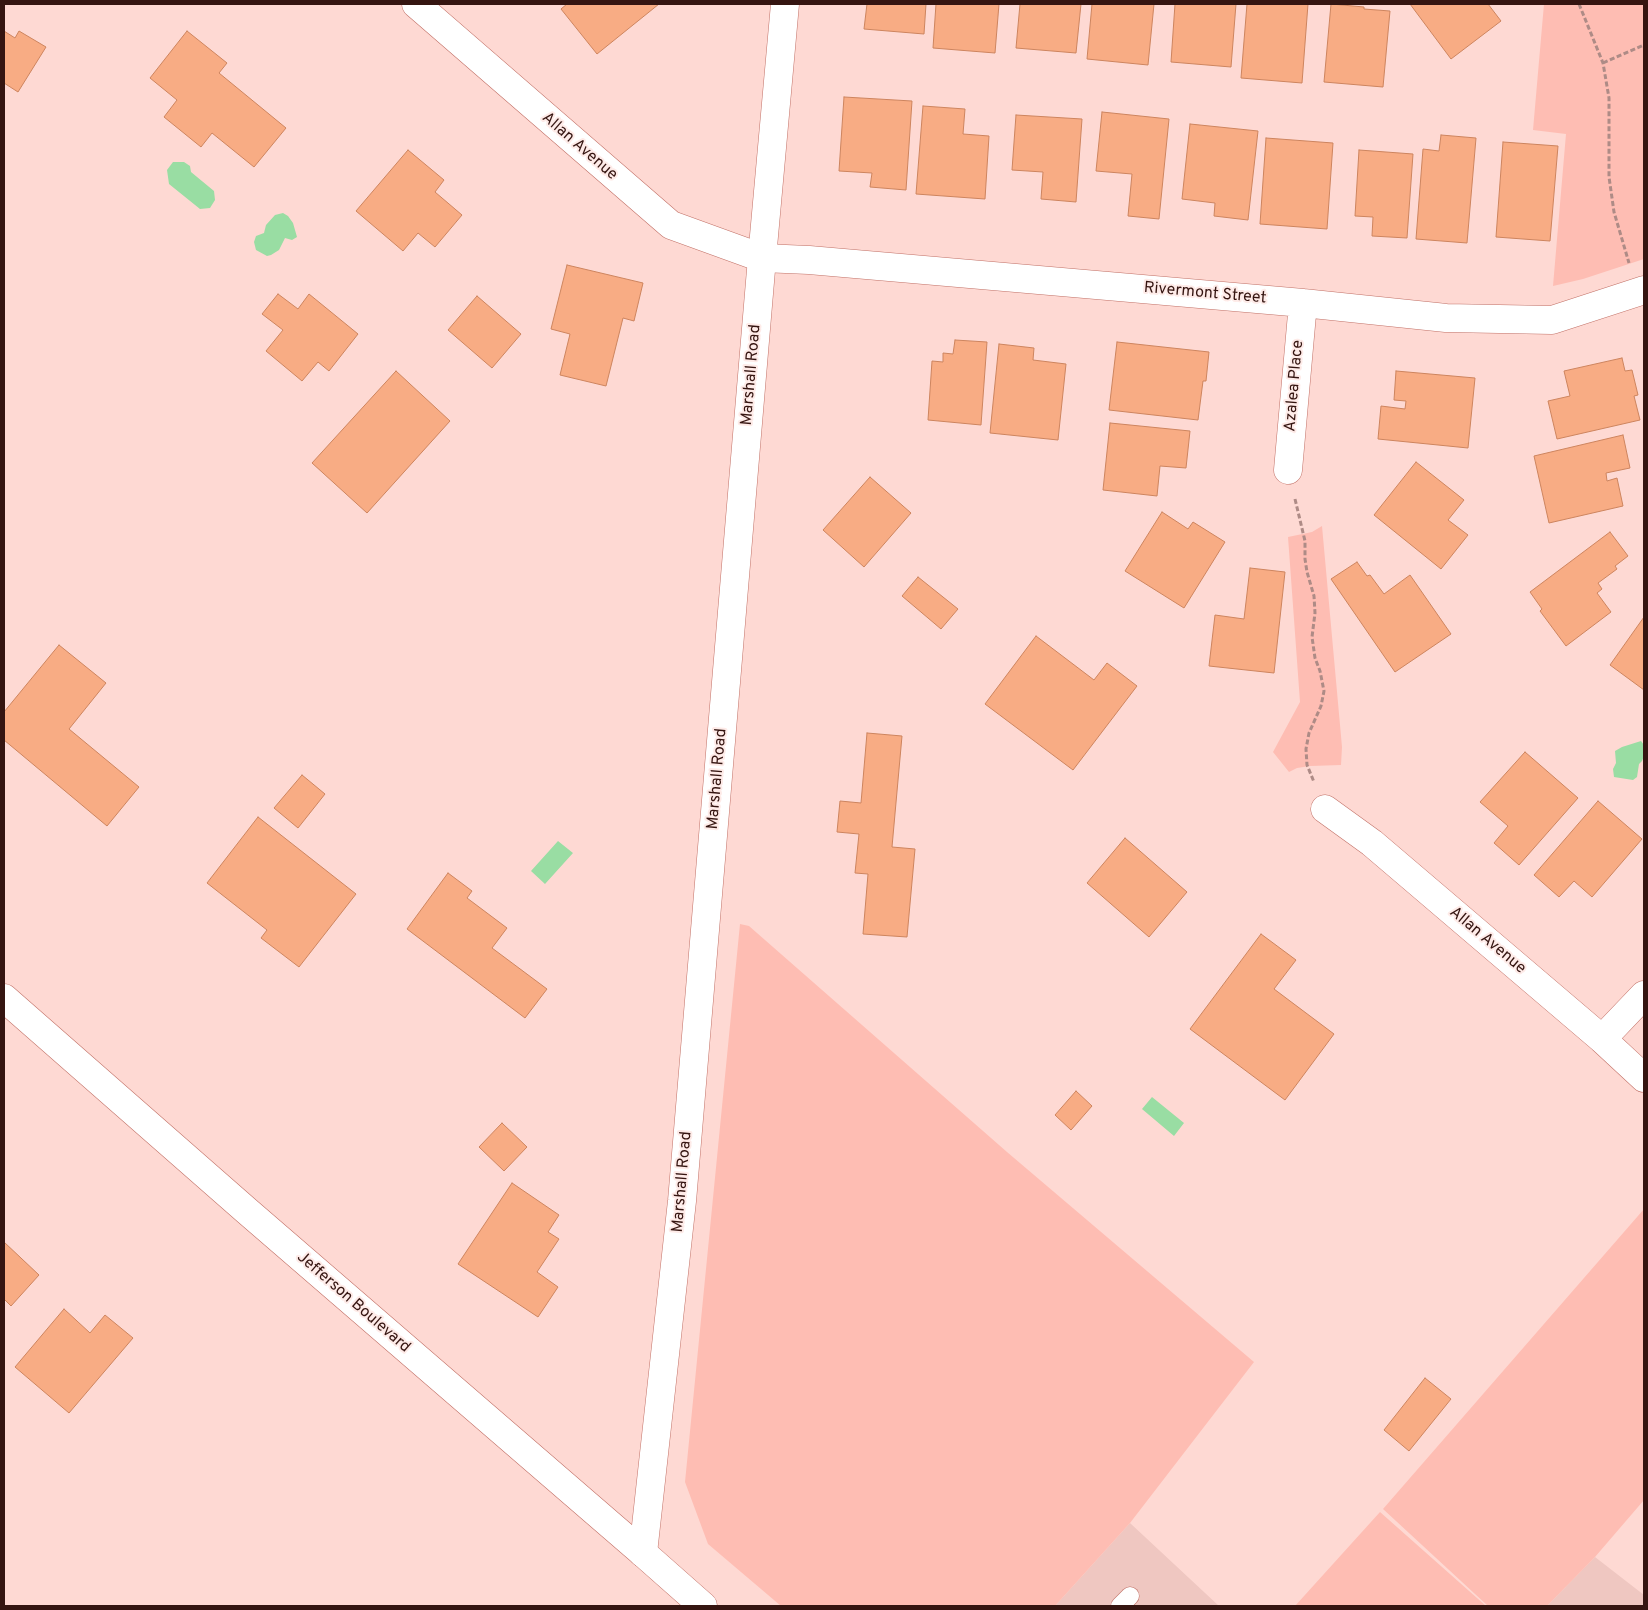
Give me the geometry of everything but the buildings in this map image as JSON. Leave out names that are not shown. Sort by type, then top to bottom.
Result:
[{"type":"street","name":"Allan Avenue","points":[[416,4],[621,184],[671,225],[762,258]]},
{"type":"street","name":"Marshall Road","points":[[643,1553],[682,1201],[785,4]]},
{"type":"street","name":"Rivermont Street","points":[[762,258],[809,260],[1303,303],[1446,318],[1552,320],[1642,291]]},
{"type":"street","name":"Azalea Place","points":[[1288,470],[1303,303]]},
{"type":"street","name":"Allan Avenue","points":[[1325,808],[1372,843],[1602,1039],[1644,1078]]},
{"type":"street","points":[[1602,1039],[1644,995]]},
{"type":"street","name":"Jefferson Boulevard","points":[[4,998],[703,1606]]},
{"type":"path","points":[[1579,4],[1603,62],[1608,98],[1610,177],[1614,212],[1642,291]]},
{"type":"path","points":[[1603,62],[1644,45]]},
{"type":"path","points":[[1288,470],[1304,536],[1305,559],[1314,596],[1315,613],[1312,638],[1324,691],[1321,706],[1309,734],[1306,749],[1306,765],[1325,808]]},
{"type":"shaded area","points":[[1544,4],[1644,4],[1644,259],[1583,279],[1553,286],[1566,134],[1533,130]]},
{"type":"shaded area","points":[[173,162],[184,162],[190,166],[191,172],[214,191],[215,200],[210,208],[200,209],[169,184],[167,170]]},
{"type":"shaded area","points":[[283,213],[293,223],[297,237],[292,240],[285,238],[279,250],[267,256],[256,250],[254,242],[256,236],[264,233],[266,225],[275,215]]},
{"type":"shaded area","points":[[1322,526],[1342,747],[1341,765],[1310,766],[1297,768],[1289,772],[1273,752],[1300,702],[1288,537],[1312,532]]},
{"type":"shaded area","points":[[1641,741],[1644,745],[1644,756],[1639,764],[1637,777],[1633,780],[1614,777],[1615,751]]},
{"type":"shaded area","points":[[558,841],[573,853],[545,884],[531,871]]},
{"type":"shaded area","points":[[740,924],[749,926],[1007,1152],[1254,1362],[1130,1523],[1055,1606],[781,1606],[708,1544],[685,1482]]},
{"type":"shaded area","points":[[1152,1097],[1184,1123],[1174,1136],[1142,1109]]},
{"type":"shaded area","points":[[1644,1209],[1644,1500],[1595,1557],[1547,1606],[1488,1606],[1383,1509]]},
{"type":"shaded area","points":[[1380,1512],[1486,1606],[1295,1606]]},
{"type":"shaded area","points":[[1130,1523],[1219,1606],[1055,1606]]},
{"type":"shaded area","points":[[1595,1557],[1644,1595],[1644,1606],[1547,1606]]}]
